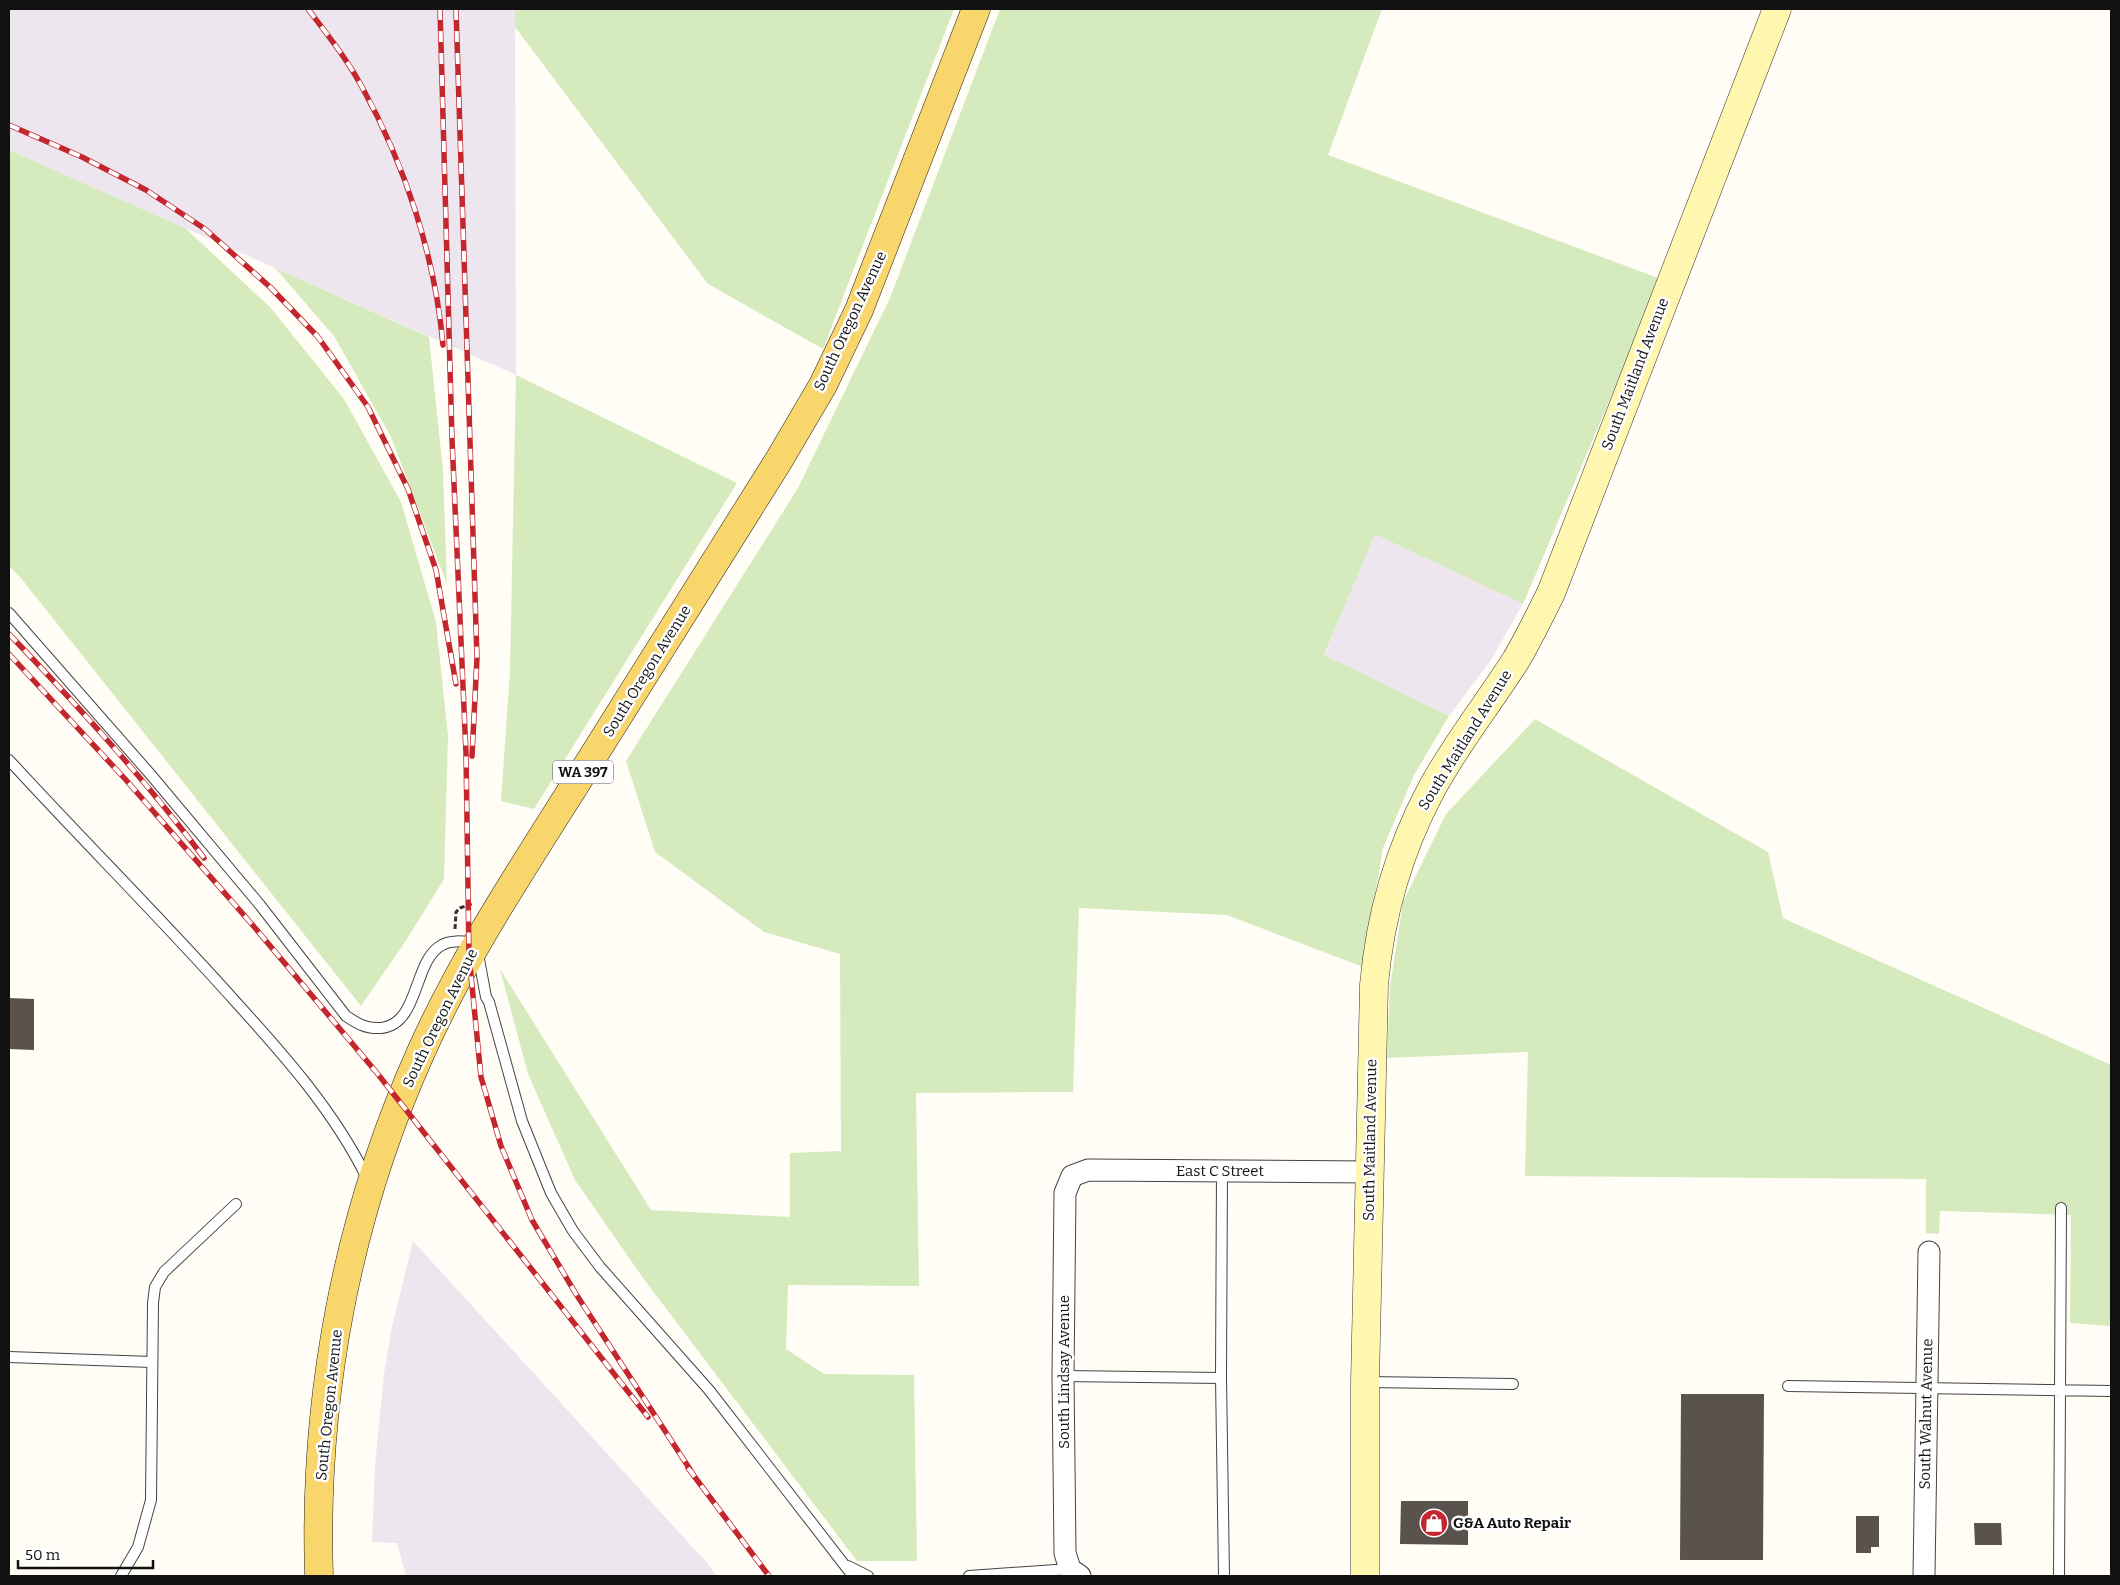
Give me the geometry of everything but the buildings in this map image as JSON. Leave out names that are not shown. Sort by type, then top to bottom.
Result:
[{"type":"main road","name":"South Oregon Avenue","points":[[319,1576],[320,1480],[329,1379],[345,1283],[387,1135],[421,1052],[476,942],[779,460],[823,385],[863,301],[976,9]]},
{"type":"street","name":"South Maitland Avenue","points":[[1365,1576],[1364,1382],[1376,962],[1389,895],[1402,855],[1432,789],[1516,660],[1551,593],[1776,9]]},
{"type":"street","name":"East C Street","points":[[1072,1176],[1088,1170],[1370,1172]]},
{"type":"street","name":"South Lindsay Avenue","points":[[1072,1176],[1065,1193],[1063,1376],[1065,1553],[1075,1573]]},
{"type":"street","name":"South Walnut Avenue","points":[[1924,1576],[1929,1252]]},
{"type":"lane","points":[[9,613],[248,889],[346,1016],[359,1025],[371,1029],[388,1027],[401,1018],[428,959],[436,948],[444,943],[456,941],[476,942],[486,997],[522,1122],[551,1193],[573,1231],[600,1267],[709,1390],[853,1576]]},
{"type":"lane","points":[[9,760],[210,973],[291,1064],[351,1146],[371,1186]]},
{"type":"lane","points":[[1222,1171],[1221,1378],[1224,1576]]},
{"type":"lane","points":[[121,1576],[138,1547],[151,1500],[153,1303],[155,1287],[164,1272],[236,1204]]},
{"type":"lane","points":[[2059,1576],[2061,1208]]},
{"type":"lane","points":[[9,1357],[152,1362]]},
{"type":"lane","points":[[1063,1376],[1221,1378]]},
{"type":"lane","points":[[1364,1382],[1512,1384]]},
{"type":"lane","points":[[1788,1386],[2111,1391]]},
{"type":"lane","points":[[844,1564],[868,1576]]},
{"type":"lane","points":[[969,1576],[1075,1573]]},
{"type":"shaded area","points":[[9,9],[515,9],[516,375],[9,150]]},
{"type":"shaded area","points":[[1375,533],[1523,604],[1491,660],[1449,716],[1324,656]]},
{"type":"shaded area","points":[[413,1241],[708,1564],[716,1576],[406,1576],[397,1543],[372,1542],[375,1465],[384,1373],[392,1327]]},
{"type":"green space","points":[[515,9],[954,9],[823,349],[708,284],[515,27]]},
{"type":"green space","points":[[1000,9],[1382,9],[1328,155],[1661,279],[1523,604],[1375,534],[1324,655],[1449,716],[1414,775],[1383,848],[1363,967],[1227,915],[1079,908],[1073,1092],[916,1093],[919,1286],[788,1285],[786,1349],[824,1374],[914,1375],[917,1561],[857,1561],[643,1278],[575,1180],[528,1074],[500,969],[651,1210],[790,1217],[790,1153],[841,1151],[840,954],[764,932],[655,852],[626,761],[798,488],[890,298]]},
{"type":"green space","points":[[9,150],[185,228],[270,307],[344,399],[401,502],[436,622],[448,736],[444,879],[405,942],[361,1006],[20,577],[9,566]]},
{"type":"green space","points":[[275,268],[429,337],[443,471],[447,584],[391,437],[334,336]]},
{"type":"green space","points":[[516,375],[737,483],[534,809],[501,801],[510,671]]},
{"type":"green space","points":[[1535,719],[1768,852],[1783,918],[2111,1065],[2111,1326],[2070,1323],[2071,1215],[1940,1211],[1939,1234],[1926,1233],[1926,1179],[1525,1176],[1528,1052],[1387,1058],[1390,987],[1403,902],[1446,814]]},
{"type":"railway","points":[[308,9],[356,77],[392,148],[416,212],[425,245],[433,278],[443,345]]},
{"type":"railway","points":[[440,9],[452,439],[466,753],[469,955],[481,1077],[501,1146],[532,1220],[576,1294],[693,1474]]},
{"type":"railway","points":[[456,9],[477,658],[472,756]]},
{"type":"railway","points":[[9,125],[82,157],[146,190],[205,229],[270,287],[318,337],[368,407],[408,489],[436,570],[456,684]]},
{"type":"railway","points":[[9,634],[110,743],[204,858]]},
{"type":"railway","points":[[9,654],[126,780],[256,929],[377,1073],[648,1417]]},
{"type":"railway","points":[[688,1468],[769,1576]]},
{"type":"place","name":"G&A Auto Repair","points":[[1434,1523]]}]
